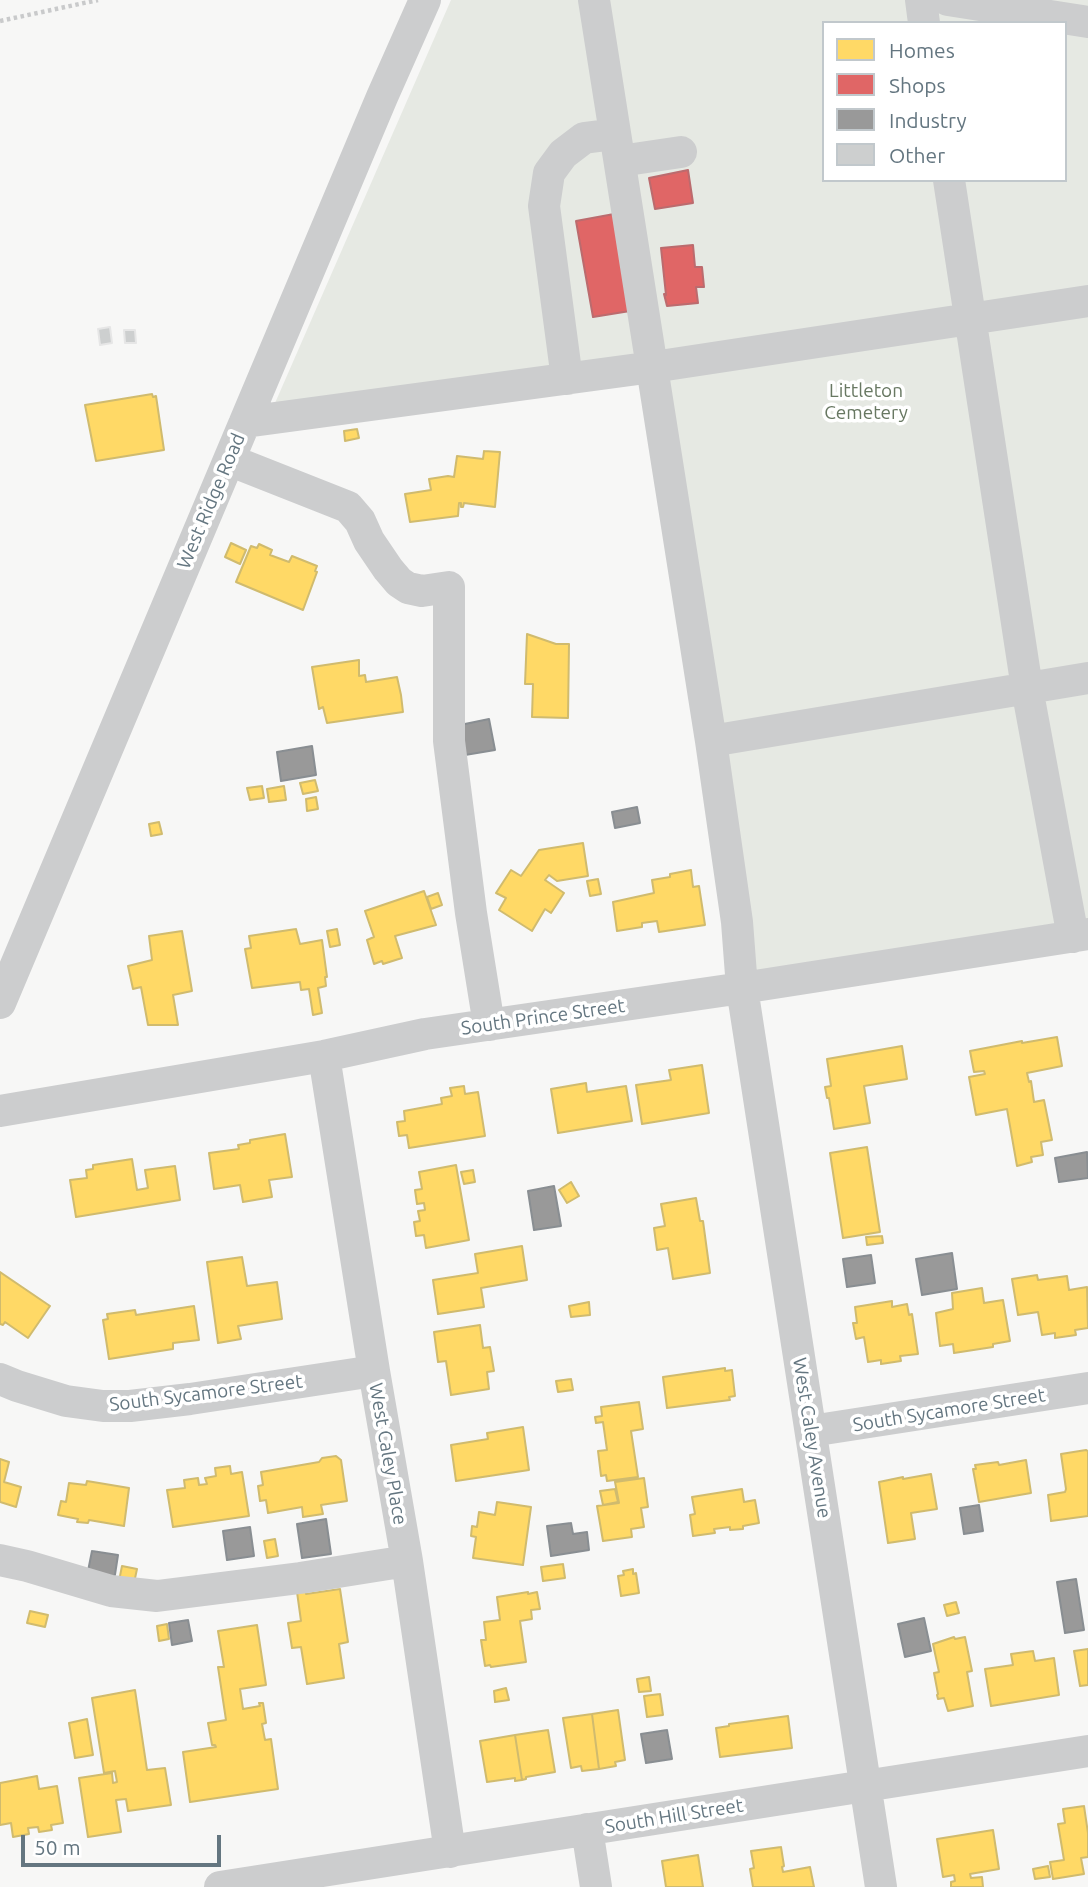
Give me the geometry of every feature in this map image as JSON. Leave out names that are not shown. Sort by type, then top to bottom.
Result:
[{"type":"street","name":"West Ridge Road","points":[[0,1003],[425,0]]},
{"type":"street","name":"West Caley Avenue","points":[[594,0],[711,741],[737,922],[742,988],[881,1887]]},
{"type":"street","points":[[921,0],[925,21]]},
{"type":"street","points":[[948,0],[1088,22]]},
{"type":"street","points":[[567,379],[544,206],[549,173],[562,155],[584,138],[618,147],[681,152]]},
{"type":"street","points":[[949,182],[1027,688],[1081,936]]},
{"type":"street","points":[[245,422],[653,367],[1088,301]]},
{"type":"street","points":[[229,460],[348,507],[360,521],[369,541],[388,569],[408,588],[422,591],[449,587],[449,741],[462,852],[489,1025]]},
{"type":"street","points":[[711,741],[1088,678]]},
{"type":"street","name":"South Prince Street","points":[[0,1111],[324,1056],[425,1034],[1081,936]]},
{"type":"street","name":"West Caley Place","points":[[324,1056],[407,1561],[450,1852]]},
{"type":"street","name":"South Sycamore Street","points":[[0,1379],[66,1401],[103,1406],[130,1406],[374,1371]]},
{"type":"street","name":"South Sycamore Street","points":[[811,1431],[1088,1388]]},
{"type":"street","points":[[0,1560],[111,1591],[157,1596],[407,1561]]},
{"type":"street","name":"South Hill Street","points":[[220,1887],[260,1884],[587,1829],[1088,1751]]},
{"type":"street","points":[[587,1829],[596,1887]]},
{"type":"path","points":[[0,21],[98,0]]},
{"type":"green space","name":"Littleton Cemetery","points":[[451,0],[1088,0],[1088,919],[735,974],[638,377],[265,426]]},
{"type":"building: Homes","points":[[152,394],[153,397],[156,396],[164,450],[96,461],[85,405]]},
{"type":"building: Homes","points":[[357,429],[359,438],[345,441],[344,431]]},
{"type":"building: Homes","points":[[484,451],[500,452],[495,507],[464,503],[461,507],[459,503],[458,516],[410,522],[405,494],[431,490],[429,479],[454,477],[457,456],[483,459]]},
{"type":"building: Homes","points":[[231,543],[246,550],[240,564],[225,557]]},
{"type":"building: Homes","points":[[259,544],[272,550],[270,555],[289,562],[292,556],[317,566],[303,610],[236,582],[251,546],[257,548]]},
{"type":"building: Homes","points":[[527,634],[556,644],[569,644],[568,718],[532,717],[533,684],[525,684]]},
{"type":"building: Homes","points":[[359,660],[359,676],[365,675],[366,682],[397,677],[403,712],[327,723],[323,707],[319,709],[312,667]]},
{"type":"building: Homes","points":[[315,780],[318,791],[303,794],[300,783]]},
{"type":"building: Homes","points":[[262,786],[264,798],[250,800],[247,788]]},
{"type":"building: Homes","points":[[284,786],[286,800],[269,802],[267,789]]},
{"type":"building: Homes","points":[[316,797],[318,809],[307,811],[306,799]]},
{"type":"building: Homes","points":[[159,822],[162,834],[151,836],[149,824]]},
{"type":"building: Homes","points":[[583,843],[588,876],[557,881],[549,875],[545,880],[564,893],[551,913],[545,909],[532,931],[499,910],[506,898],[496,893],[511,870],[521,876],[539,850]]},
{"type":"building: Homes","points":[[691,870],[693,887],[699,886],[705,925],[659,932],[657,921],[642,923],[642,927],[617,931],[613,902],[654,893],[652,880]]},
{"type":"building: Homes","points":[[598,879],[601,894],[590,896],[587,881]]},
{"type":"building: Homes","points":[[424,891],[436,925],[395,936],[402,958],[374,964],[367,940],[374,937],[365,911]]},
{"type":"building: Homes","points":[[438,893],[442,905],[431,909],[427,897]]},
{"type":"building: Homes","points":[[296,929],[300,944],[322,940],[327,977],[326,986],[318,988],[322,1013],[313,1015],[309,989],[301,990],[300,982],[252,988],[245,949],[251,948],[249,936]]},
{"type":"building: Homes","points":[[337,929],[340,945],[330,947],[327,931]]},
{"type":"building: Homes","points":[[182,931],[192,991],[173,995],[178,1025],[148,1025],[141,987],[133,989],[128,966],[152,960],[149,936]]},
{"type":"building: Homes","points":[[1057,1037],[1062,1066],[1027,1073],[1034,1102],[1044,1100],[1052,1140],[1041,1142],[1043,1155],[1031,1157],[1032,1162],[1017,1166],[1007,1109],[976,1115],[969,1077],[985,1074],[984,1071],[974,1072],[970,1051]]},
{"type":"building: Homes","points":[[902,1046],[907,1079],[864,1086],[870,1123],[834,1129],[825,1087],[831,1086],[827,1059]]},
{"type":"building: Homes","points":[[702,1065],[709,1113],[642,1124],[636,1085],[671,1080],[669,1070]]},
{"type":"building: Homes","points":[[586,1083],[587,1092],[626,1086],[632,1121],[558,1133],[551,1089]]},
{"type":"building: Homes","points":[[464,1086],[465,1094],[478,1092],[485,1136],[409,1148],[407,1135],[399,1136],[397,1122],[405,1121],[404,1111],[442,1104],[441,1098],[452,1096],[450,1088]]},
{"type":"building: Homes","points":[[285,1134],[292,1177],[269,1180],[272,1197],[243,1202],[240,1185],[214,1189],[209,1153],[239,1149],[238,1145],[250,1143],[250,1140]]},
{"type":"building: Homes","points":[[867,1147],[880,1232],[843,1238],[830,1153]]},
{"type":"building: Homes","points":[[132,1159],[137,1190],[148,1188],[145,1170],[175,1166],[180,1200],[76,1217],[70,1180],[87,1178],[86,1170],[93,1169],[93,1165]]},
{"type":"building: Homes","points":[[456,1165],[469,1240],[426,1248],[424,1235],[416,1236],[414,1222],[420,1221],[418,1211],[425,1210],[424,1203],[417,1204],[415,1190],[422,1189],[419,1172]]},
{"type":"building: Homes","points":[[473,1170],[475,1182],[464,1184],[461,1172]]},
{"type":"building: Homes","points":[[571,1182],[579,1196],[567,1203],[559,1190]]},
{"type":"building: Homes","points":[[696,1198],[700,1221],[703,1221],[710,1273],[673,1279],[668,1248],[657,1250],[654,1228],[665,1226],[661,1204]]},
{"type":"building: Homes","points":[[882,1236],[883,1243],[867,1245],[866,1237]]},
{"type":"building: Homes","points":[[522,1246],[527,1280],[481,1288],[484,1307],[438,1314],[433,1280],[478,1273],[475,1254]]},
{"type":"building: Homes","points":[[242,1257],[247,1286],[277,1282],[282,1319],[238,1326],[241,1339],[218,1343],[207,1262]]},
{"type":"building: Homes","points":[[0,1272],[50,1306],[28,1338],[5,1322],[0,1324]]},
{"type":"building: Homes","points":[[1037,1275],[1038,1280],[1067,1276],[1069,1290],[1087,1287],[1088,1328],[1075,1330],[1076,1335],[1055,1338],[1055,1333],[1042,1335],[1038,1312],[1018,1315],[1012,1279]]},
{"type":"building: Homes","points":[[982,1288],[984,1303],[1003,1300],[1010,1341],[993,1344],[993,1347],[954,1353],[953,1344],[940,1346],[936,1313],[953,1309],[952,1293]]},
{"type":"building: Homes","points":[[892,1301],[892,1307],[907,1304],[909,1315],[912,1314],[918,1354],[900,1356],[901,1361],[881,1364],[881,1360],[868,1362],[864,1337],[856,1339],[853,1323],[857,1323],[855,1307]]},
{"type":"building: Homes","points":[[589,1302],[590,1315],[571,1317],[569,1306]]},
{"type":"building: Homes","points":[[194,1306],[199,1340],[173,1343],[173,1349],[109,1359],[103,1320],[108,1319],[107,1314],[135,1310],[136,1315]]},
{"type":"building: Homes","points":[[480,1325],[483,1348],[490,1347],[494,1371],[487,1372],[489,1389],[451,1395],[446,1361],[438,1362],[434,1332]]},
{"type":"building: Homes","points":[[725,1368],[725,1371],[732,1370],[735,1396],[729,1397],[730,1400],[667,1408],[663,1377]]},
{"type":"building: Homes","points":[[571,1379],[573,1390],[558,1392],[556,1381]]},
{"type":"building: Homes","points":[[639,1402],[643,1429],[631,1431],[638,1477],[607,1481],[606,1475],[601,1476],[598,1451],[607,1450],[603,1422],[596,1423],[595,1417],[602,1416],[601,1407]]},
{"type":"building: Homes","points":[[523,1427],[529,1470],[456,1481],[451,1445],[488,1439],[487,1433]]},
{"type":"building: Homes","points":[[1086,1450],[1088,1516],[1051,1521],[1048,1495],[1065,1492],[1066,1489],[1061,1454]]},
{"type":"building: Homes","points":[[336,1456],[341,1460],[347,1501],[321,1505],[323,1514],[303,1517],[302,1507],[268,1513],[266,1500],[260,1501],[258,1486],[263,1485],[261,1472],[319,1462],[322,1458]]},
{"type":"building: Homes","points":[[0,1459],[9,1462],[4,1482],[21,1487],[16,1507],[0,1502]]},
{"type":"building: Homes","points":[[1026,1460],[1031,1493],[979,1502],[973,1469],[976,1469],[975,1465],[998,1462],[999,1465]]},
{"type":"building: Homes","points":[[230,1466],[231,1474],[242,1472],[249,1516],[173,1527],[167,1490],[185,1488],[184,1480],[198,1478],[199,1485],[207,1484],[205,1478],[216,1476],[215,1468]]},
{"type":"building: Homes","points":[[931,1474],[937,1509],[911,1513],[915,1539],[888,1543],[879,1482]]},
{"type":"building: Homes","points":[[644,1478],[648,1507],[641,1508],[644,1527],[631,1529],[632,1537],[603,1541],[597,1506],[619,1503],[615,1482]]},
{"type":"building: Homes","points":[[87,1481],[129,1488],[124,1526],[89,1520],[88,1523],[77,1522],[78,1519],[58,1515],[61,1501],[66,1502],[69,1483],[86,1485]]},
{"type":"building: Homes","points":[[615,1489],[618,1502],[603,1505],[600,1491]]},
{"type":"building: Homes","points":[[742,1489],[744,1502],[755,1500],[759,1523],[743,1526],[743,1529],[714,1529],[715,1533],[693,1536],[690,1515],[695,1514],[692,1497]]},
{"type":"building: Homes","points":[[497,1502],[531,1507],[523,1565],[473,1558],[476,1537],[471,1536],[472,1526],[477,1527],[479,1512],[495,1515]]},
{"type":"building: Homes","points":[[275,1539],[278,1556],[267,1558],[264,1541]]},
{"type":"building: Homes","points":[[563,1564],[565,1578],[543,1581],[541,1567]]},
{"type":"building: Homes","points":[[122,1566],[137,1569],[134,1583],[119,1581]]},
{"type":"building: Homes","points":[[633,1569],[639,1593],[621,1596],[618,1576],[624,1575],[623,1571]]},
{"type":"building: Homes","points":[[340,1589],[348,1642],[339,1644],[344,1678],[307,1684],[301,1647],[292,1648],[288,1623],[301,1621],[297,1592],[306,1591],[306,1594]]},
{"type":"building: Homes","points":[[537,1592],[540,1609],[531,1610],[532,1619],[520,1621],[526,1662],[485,1666],[481,1640],[486,1640],[484,1622],[500,1620],[497,1597]]},
{"type":"building: Homes","points":[[956,1602],[959,1613],[947,1616],[944,1605]]},
{"type":"building: Homes","points":[[30,1611],[48,1615],[45,1627],[27,1623]]},
{"type":"building: Homes","points":[[167,1624],[169,1639],[159,1641],[157,1626]]},
{"type":"building: Homes","points":[[257,1625],[266,1685],[240,1689],[243,1709],[263,1703],[266,1723],[262,1724],[265,1740],[271,1739],[278,1789],[190,1802],[183,1752],[216,1747],[212,1745],[208,1723],[226,1720],[218,1667],[224,1667],[218,1631]]},
{"type":"building: Homes","points":[[954,1637],[965,1637],[972,1671],[967,1672],[973,1706],[948,1711],[944,1698],[938,1699],[937,1695],[934,1673],[939,1672],[933,1644]]},
{"type":"building: Homes","points":[[1088,1649],[1088,1685],[1080,1686],[1074,1651]]},
{"type":"building: Homes","points":[[1033,1651],[1035,1661],[1054,1658],[1059,1695],[991,1706],[985,1669],[1013,1665],[1011,1654]]},
{"type":"building: Homes","points":[[649,1677],[651,1691],[639,1692],[637,1679]]},
{"type":"building: Homes","points":[[506,1688],[509,1700],[495,1702],[494,1691]]},
{"type":"building: Homes","points":[[135,1690],[147,1770],[165,1768],[171,1805],[128,1811],[126,1799],[116,1800],[121,1832],[88,1837],[79,1778],[112,1773],[113,1783],[117,1782],[115,1771],[104,1773],[92,1698]]},
{"type":"building: Homes","points":[[660,1694],[663,1715],[647,1717],[644,1696]]},
{"type":"building: Homes","points":[[618,1710],[625,1760],[615,1762],[616,1766],[599,1769],[592,1714]]},
{"type":"building: Homes","points":[[592,1714],[599,1769],[582,1771],[581,1766],[571,1768],[563,1718]]},
{"type":"building: Homes","points":[[788,1716],[792,1748],[720,1757],[716,1728]]},
{"type":"building: Homes","points":[[87,1719],[93,1755],[75,1758],[69,1723]]},
{"type":"building: Homes","points":[[548,1730],[555,1772],[522,1780],[515,1735]]},
{"type":"building: Homes","points":[[515,1735],[522,1780],[515,1781],[515,1778],[487,1782],[480,1741]]},
{"type":"building: Homes","points":[[37,1776],[39,1789],[57,1786],[63,1823],[51,1825],[52,1830],[39,1832],[38,1827],[28,1828],[29,1834],[13,1837],[11,1823],[0,1825],[0,1783]]},
{"type":"building: Homes","points":[[1084,1806],[1088,1857],[1081,1858],[1084,1874],[1053,1879],[1050,1862],[1064,1860],[1058,1824],[1065,1823],[1063,1809]]},
{"type":"building: Homes","points":[[993,1830],[999,1869],[970,1874],[971,1878],[982,1877],[983,1887],[951,1887],[951,1882],[955,1881],[954,1875],[943,1877],[937,1839]]},
{"type":"building: Homes","points":[[781,1847],[783,1872],[810,1867],[814,1887],[753,1887],[751,1851]]},
{"type":"building: Homes","points":[[698,1855],[703,1887],[666,1887],[662,1861]]},
{"type":"building: Homes","points":[[1048,1866],[1050,1877],[1035,1879],[1033,1869]]},
{"type":"building: Shops","points":[[688,170],[693,203],[655,209],[649,178]]},
{"type":"building: Shops","points":[[614,214],[630,311],[593,317],[576,221]]},
{"type":"building: Shops","points":[[693,245],[695,267],[702,267],[704,287],[696,287],[698,303],[667,306],[661,248]]},
{"type":"building: Industry","points":[[489,719],[495,750],[465,755],[460,725]]},
{"type":"building: Industry","points":[[312,746],[316,775],[281,781],[277,752]]},
{"type":"building: Industry","points":[[637,807],[640,823],[615,828],[612,812]]},
{"type":"building: Industry","points":[[1087,1152],[1088,1178],[1059,1182],[1055,1158]]},
{"type":"building: Industry","points":[[554,1186],[561,1226],[534,1230],[528,1191]]},
{"type":"building: Industry","points":[[952,1253],[957,1289],[922,1295],[916,1259]]},
{"type":"building: Industry","points":[[871,1255],[875,1283],[847,1287],[843,1259]]},
{"type":"building: Industry","points":[[979,1505],[983,1531],[964,1534],[960,1508]]},
{"type":"building: Industry","points":[[326,1519],[331,1554],[302,1558],[297,1524]]},
{"type":"building: Industry","points":[[571,1523],[573,1534],[587,1532],[589,1550],[551,1556],[547,1526]]},
{"type":"building: Industry","points":[[250,1527],[254,1556],[227,1560],[223,1531]]},
{"type":"building: Industry","points":[[92,1551],[118,1555],[114,1581],[87,1576]]},
{"type":"building: Industry","points":[[1076,1579],[1084,1630],[1065,1633],[1057,1582]]},
{"type":"building: Industry","points":[[924,1618],[931,1651],[905,1657],[898,1624]]},
{"type":"building: Industry","points":[[188,1620],[192,1641],[172,1645],[169,1623]]},
{"type":"building: Industry","points":[[667,1730],[672,1759],[646,1763],[641,1734]]},
{"type":"building: Other","points":[[110,327],[112,343],[100,345],[98,329]]},
{"type":"building: Other","points":[[124,330],[135,330],[136,343],[125,343]]}]
